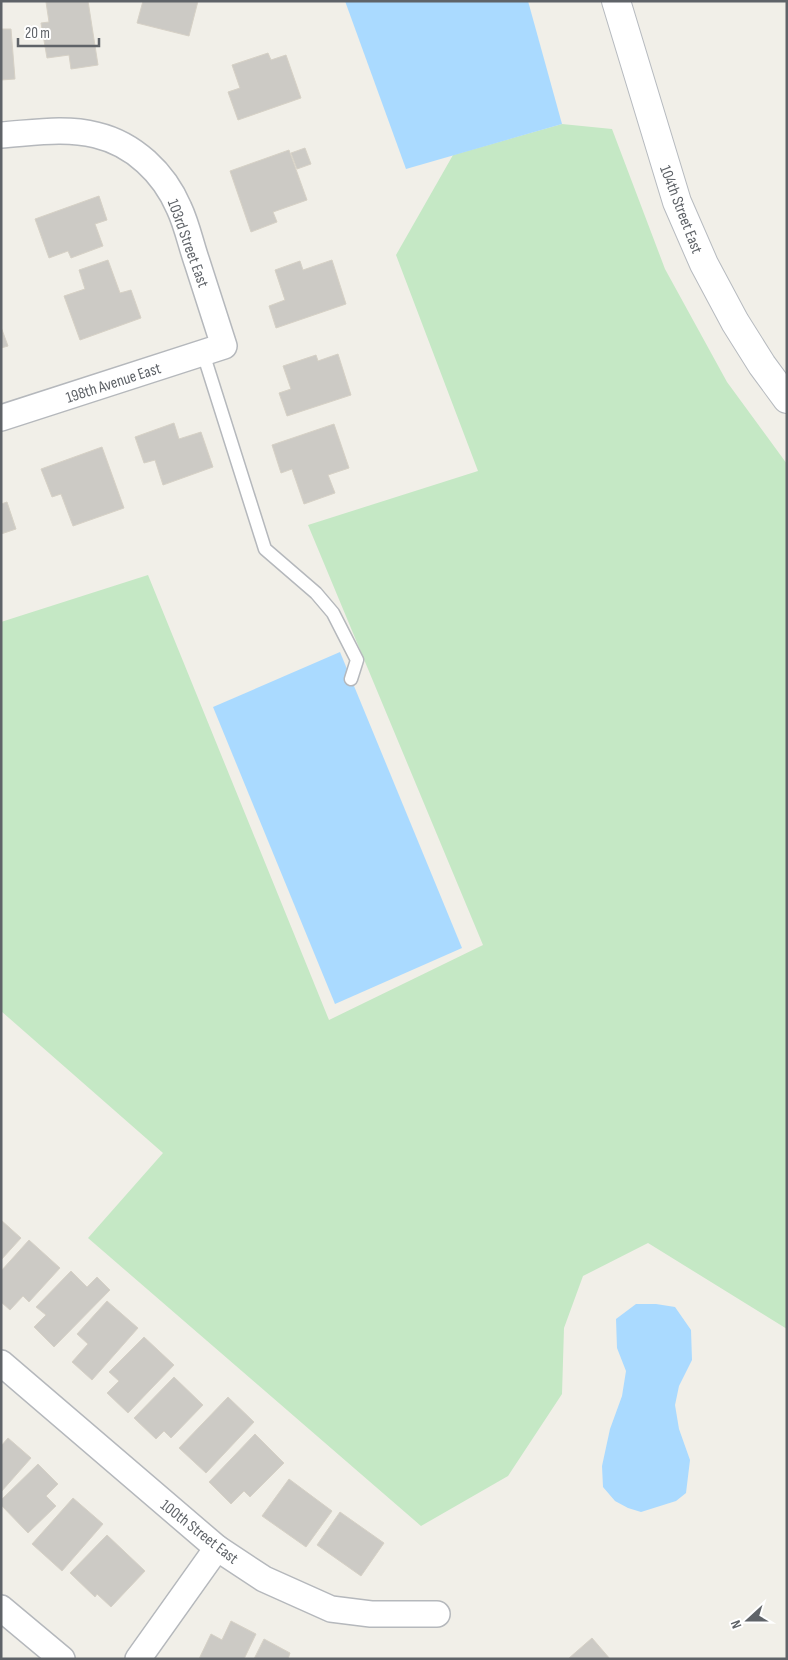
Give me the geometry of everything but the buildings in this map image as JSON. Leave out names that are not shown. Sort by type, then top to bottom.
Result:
[{"type":"street","name":"104th Street East","points":[[616,1],[676,202],[704,264],[735,322],[762,365],[787,399]]},
{"type":"street","name":"103rd Street East","points":[[1,135],[66,130],[96,135],[116,142],[134,152],[152,166],[168,186],[180,209],[214,350]]},
{"type":"street","name":"198th Avenue East","points":[[1,418],[214,350]]},
{"type":"street","name":"100th Street East","points":[[1,1363],[217,1548],[264,1578],[332,1609],[371,1614],[436,1614]]},
{"type":"street","points":[[138,1659],[217,1548]]},
{"type":"street","points":[[1,1608],[62,1659]]},
{"type":"lane","points":[[214,350],[265,549],[316,594],[333,613],[357,660],[351,679]]},
{"type":"green space","points":[[562,124],[612,129],[665,269],[727,382],[787,464],[787,1329],[648,1243],[583,1276],[564,1328],[562,1394],[508,1476],[421,1526],[88,1238],[163,1153],[1,1011],[1,622],[148,575],[329,1020],[483,945],[308,525],[478,471],[396,255],[453,155]]},
{"type":"water","points":[[345,1],[528,1],[562,124],[406,169]]},
{"type":"water","points":[[340,652],[462,948],[335,1004],[213,707]]},
{"type":"water","points":[[636,1304],[656,1304],[675,1307],[691,1330],[692,1360],[679,1386],[675,1405],[679,1429],[690,1460],[686,1493],[676,1501],[641,1512],[615,1501],[603,1487],[602,1466],[610,1429],[622,1396],[626,1371],[617,1348],[616,1319]]}]
